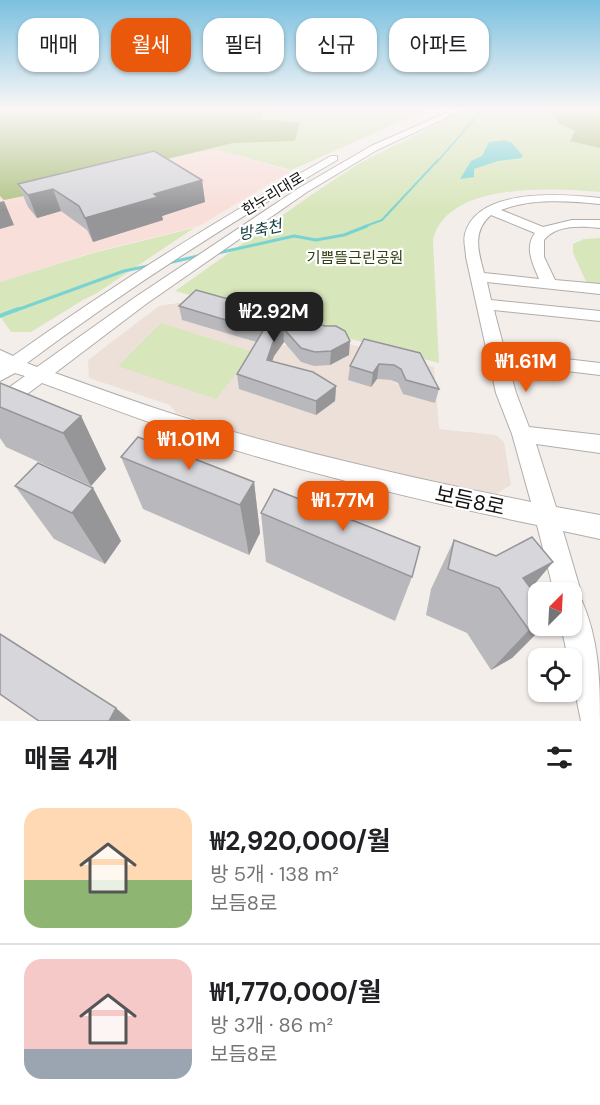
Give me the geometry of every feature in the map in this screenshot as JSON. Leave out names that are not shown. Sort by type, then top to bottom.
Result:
[{"type":"street","name":"한누리대로","points":[[4,365],[203,237],[323,164],[367,143]]},
{"type":"street","name":"한누리대로","points":[[36,373],[239,233],[339,168],[386,143]]},
{"type":"street","points":[[576,193],[598,227]]},
{"type":"street","points":[[564,582],[548,516],[522,434],[506,393],[478,277],[471,235],[479,220],[491,210],[530,199],[576,193],[600,201]]},
{"type":"street","points":[[491,210],[543,232]]},
{"type":"street","points":[[549,284],[536,248],[538,238],[543,232],[568,224],[598,227]]},
{"type":"street","points":[[478,277],[600,289]]},
{"type":"street","points":[[485,304],[600,316]]},
{"type":"street","points":[[498,357],[600,369]]},
{"type":"street","name":"보듬8로","points":[[4,365],[36,373],[173,422],[290,456],[420,490],[600,527]]},
{"type":"street","points":[[0,404],[36,373]]},
{"type":"street","points":[[522,434],[600,444]]},
{"type":"street","points":[[578,636],[597,721]]},
{"type":"shaded area","points":[[214,149],[291,171],[199,226],[94,252],[0,282],[0,197],[135,175],[164,161]]},
{"type":"shaded area","points":[[191,301],[434,367],[439,429],[496,435],[504,442],[511,485],[496,494],[307,453],[176,413],[170,405],[89,378],[88,360],[159,306]],"holes":[[[183,320],[347,351],[344,358],[336,362],[314,366],[301,362],[291,344],[281,346],[274,356],[268,374],[264,345]],[[363,353],[434,403],[391,380],[377,379],[373,382]]]},
{"type":"green space","points":[[0,143],[244,143],[233,143],[163,160],[134,174],[4,200],[0,196]]},
{"type":"green space","points":[[106,143],[353,143],[291,170],[214,149],[163,160]]},
{"type":"green space","name":"기쁨뜰근린공원","points":[[400,143],[600,143],[600,192],[531,190],[504,192],[480,198],[459,207],[442,221],[433,240],[439,363],[175,291],[360,163]]},
{"type":"green space","points":[[577,143],[600,143],[600,148]]},
{"type":"green space","points":[[194,228],[97,293],[31,332],[11,332],[0,316],[0,282],[93,253]]},
{"type":"green space","points":[[600,238],[600,289],[589,288],[573,253],[573,244],[584,239]]},
{"type":"green space","points":[[161,323],[253,352],[216,399],[118,366]]},
{"type":"water","points":[[489,143],[511,143],[523,156],[474,169],[474,177],[460,179],[471,161],[482,156]]},
{"type":"building","points":[[154,151],[202,180],[154,194],[158,197],[85,218],[79,206],[53,189],[28,195],[18,184]]},
{"type":"building","points":[[196,290],[325,326],[336,326],[345,331],[350,341],[331,351],[315,352],[301,348],[283,328],[273,342],[267,360],[313,372],[336,386],[316,401],[237,374],[263,331],[179,306]]},
{"type":"building","points":[[364,339],[420,353],[439,389],[406,380],[401,369],[394,365],[379,364],[373,373],[350,366]]},
{"type":"building","points":[[0,383],[81,416],[63,433],[0,407]]},
{"type":"building","points":[[138,437],[254,482],[240,505],[121,457]]},
{"type":"building","points":[[38,463],[93,488],[72,513],[15,486]]},
{"type":"building","points":[[274,489],[420,547],[412,577],[261,513]]},
{"type":"building","points":[[532,537],[553,562],[523,578],[528,585],[528,629],[499,588],[448,569],[454,540],[496,556]]},
{"type":"building","points":[[0,634],[116,708],[109,721],[39,721],[0,694]]},
{"type":"waterway","name":"방축천","points":[[437,162],[454,143]]},
{"type":"waterway","name":"방축천","points":[[363,227],[382,220],[438,160]]},
{"type":"waterway","name":"방축천","points":[[218,253],[294,236],[316,240],[344,235],[367,226]]},
{"type":"waterway","name":"방축천","points":[[168,263],[198,256]]},
{"type":"waterway","name":"방축천","points":[[14,311],[124,271],[148,266]]},
{"type":"waterway","name":"방축천","points":[[0,316],[18,309]]}]
